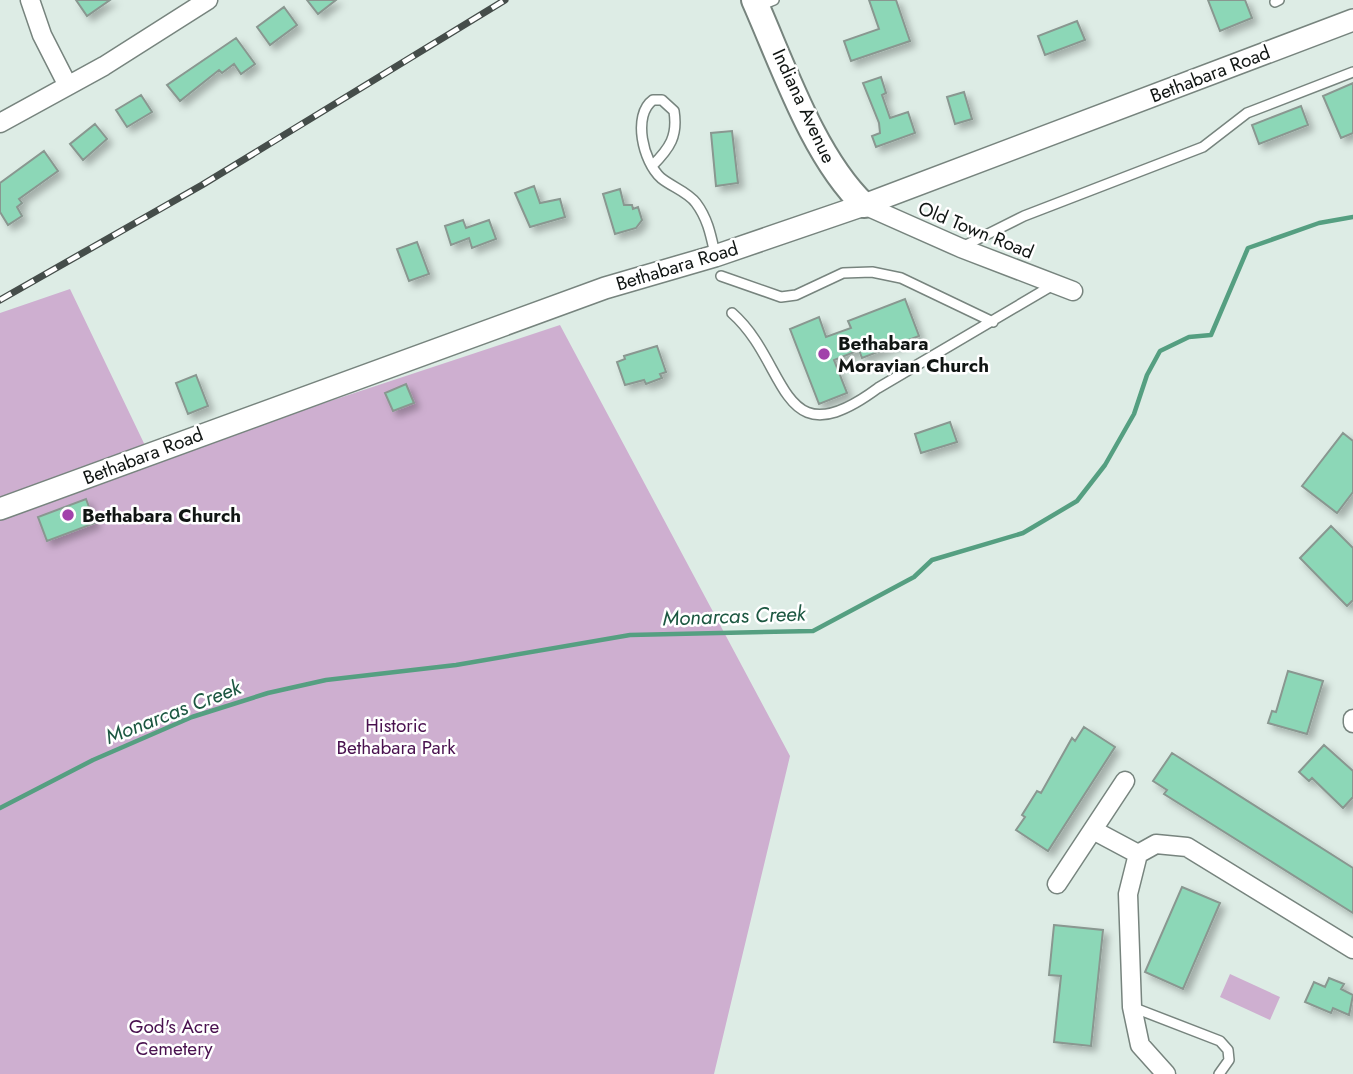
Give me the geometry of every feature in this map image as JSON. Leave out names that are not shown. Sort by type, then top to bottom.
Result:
[{"type":"main road","name":"Indiana Avenue","points":[[762,2],[832,166],[844,185],[864,205]]},
{"type":"street","points":[[30,0],[43,35],[67,84]]},
{"type":"street","points":[[0,123],[104,66],[208,0]]},
{"type":"street","name":"Bethabara Road","points":[[0,509],[570,301],[718,266],[864,205],[1353,20]]},
{"type":"street","name":"Old Town Road","points":[[864,205],[961,248],[1073,291]]},
{"type":"street","points":[[1057,884],[1125,781]]},
{"type":"street","points":[[1093,830],[1138,854]]},
{"type":"street","points":[[1166,1074],[1140,1045],[1132,1007],[1128,894],[1138,854],[1156,844],[1187,846],[1353,949]]},
{"type":"lane","points":[[961,248],[1024,216],[1203,146],[1247,113],[1353,72]]},
{"type":"lane","points":[[652,166],[668,150],[675,136],[674,111],[662,100],[653,100],[646,104],[640,123],[652,166],[659,176],[695,201],[708,223],[718,266],[781,297],[796,295],[843,273],[872,272],[901,278],[993,322]]},
{"type":"lane","points":[[732,313],[758,340],[783,392],[806,414],[822,417],[854,406],[878,388],[1054,284]]},
{"type":"lane","points":[[1132,1007],[1220,1041],[1228,1049],[1229,1060],[1219,1074]]},
{"type":"green space","name":"Historic Bethabara Park","points":[[70,289],[152,460],[560,325],[790,756],[714,1074],[0,1074],[0,313]]},
{"type":"green space","points":[[1230,974],[1280,997],[1270,1020],[1220,997]]},
{"type":"building","points":[[76,0],[110,0],[87,16]]},
{"type":"building","points":[[307,0],[336,0],[318,14]]},
{"type":"building","points":[[869,0],[896,0],[910,41],[851,61],[844,41],[879,29]]},
{"type":"building","points":[[1208,0],[1245,0],[1252,18],[1220,31]]},
{"type":"building","points":[[284,7],[297,25],[270,45],[257,27]]},
{"type":"building","points":[[1077,21],[1085,40],[1045,55],[1038,36]]},
{"type":"building","points":[[236,38],[255,64],[241,74],[234,64],[222,73],[219,70],[180,101],[167,85]]},
{"type":"building","points":[[881,77],[886,93],[882,95],[890,118],[908,112],[915,133],[876,147],[872,136],[880,133],[879,123],[863,83]]},
{"type":"building","points":[[1353,83],[1353,133],[1341,138],[1323,96]]},
{"type":"building","points":[[964,92],[972,119],[955,124],[947,97]]},
{"type":"building","points":[[141,95],[152,112],[127,127],[116,110]]},
{"type":"building","points":[[1301,106],[1308,125],[1259,144],[1252,125]]},
{"type":"building","points":[[95,124],[107,139],[83,160],[70,144]]},
{"type":"building","points":[[732,131],[738,183],[716,186],[711,133]]},
{"type":"building","points":[[44,151],[58,171],[19,199],[22,203],[17,207],[22,216],[8,225],[0,212],[0,183]]},
{"type":"building","points":[[534,186],[540,203],[560,199],[565,217],[530,227],[515,193]]},
{"type":"building","points":[[620,189],[624,205],[632,205],[633,209],[638,207],[642,220],[636,228],[615,234],[603,194]]},
{"type":"building","points":[[463,220],[466,228],[489,220],[496,239],[472,248],[469,238],[451,245],[445,226]]},
{"type":"building","points":[[417,242],[429,274],[409,281],[397,249]]},
{"type":"building","name":"Bethabara Moravian Church","points":[[905,299],[919,336],[862,358],[859,350],[834,360],[847,393],[819,404],[790,329],[819,317],[826,337],[851,328],[848,321]]},
{"type":"building","points":[[657,346],[666,372],[660,374],[662,378],[646,384],[644,380],[625,385],[617,362],[625,359],[624,356]]},
{"type":"building","points":[[196,375],[208,406],[188,414],[176,383]]},
{"type":"building","points":[[406,384],[414,403],[393,411],[385,393]]},
{"type":"building","points":[[950,422],[957,442],[921,453],[915,434]]},
{"type":"building","points":[[1343,433],[1353,441],[1353,492],[1337,513],[1302,486]]},
{"type":"building","points":[[86,499],[95,523],[47,541],[38,517]]},
{"type":"building","points":[[1331,526],[1353,548],[1353,600],[1347,606],[1300,558]]},
{"type":"building","points":[[1288,671],[1323,681],[1307,734],[1268,723],[1272,711],[1276,712]]},
{"type":"building","points":[[1084,727],[1115,747],[1048,851],[1016,830],[1037,791],[1041,793],[1072,738],[1075,741]]},
{"type":"building","points":[[1324,745],[1353,771],[1353,797],[1343,808],[1312,778],[1309,781],[1299,772]]},
{"type":"building","points":[[1172,753],[1353,868],[1353,913],[1164,794],[1167,790],[1153,781]]},
{"type":"building","points":[[1182,887],[1220,903],[1183,989],[1145,972]]},
{"type":"building","points":[[1054,925],[1103,930],[1091,1046],[1054,1042],[1061,976],[1049,975]]},
{"type":"building","points":[[1329,978],[1344,984],[1341,989],[1353,995],[1349,1015],[1333,1008],[1331,1013],[1305,1002],[1314,982],[1325,987]]},
{"type":"waterway","name":"Monarcas Creek","points":[[0,808],[93,760],[192,717],[268,693],[326,680],[456,665],[630,635],[813,631],[914,577],[932,560],[1023,533],[1077,501],[1105,465],[1134,414],[1147,375],[1160,351],[1189,337],[1211,335],[1248,248],[1319,223],[1353,217]]},
{"type":"railway","points":[[0,300],[202,185],[505,0]]},
{"type":"place","name":"Bethabara Moravian Church","points":[[824,354]]},
{"type":"place","name":"Bethabara Church","points":[[68,515]]},
{"type":"park label","name":"God's Acre Cemetery","points":[[174,1037]]}]
